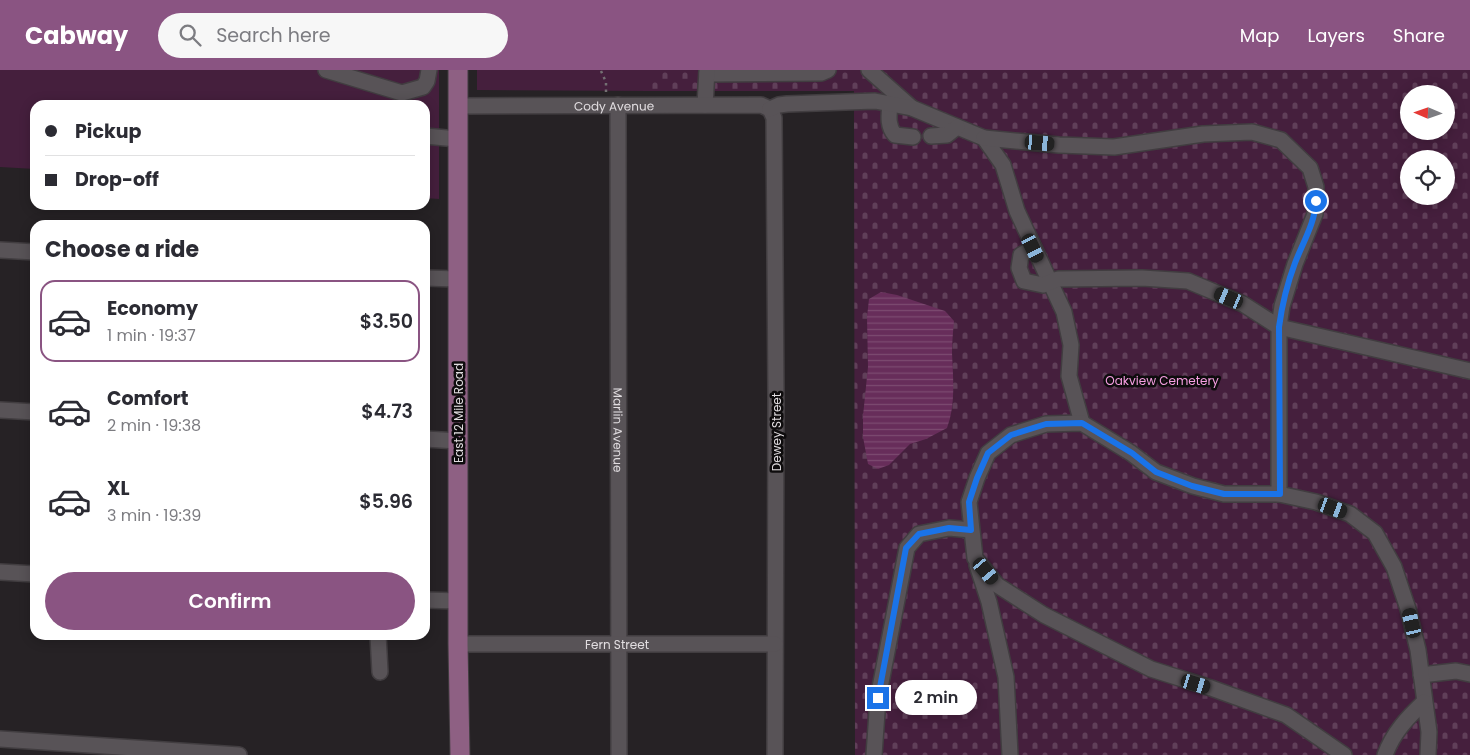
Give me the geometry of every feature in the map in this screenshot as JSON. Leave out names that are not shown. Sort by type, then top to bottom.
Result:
[{"type":"main road","name":"East 12 Mile Road","points":[[458,70],[458,644],[460,755]]},
{"type":"street","points":[[326,70],[402,93],[423,87],[427,81],[429,70]]},
{"type":"street","points":[[705,105],[707,72],[821,73],[828,70]]},
{"type":"street","points":[[869,70],[912,108]]},
{"type":"street","name":"Cody Avenue","points":[[458,106],[612,101],[705,105],[761,105],[770,109]]},
{"type":"street","name":"Marlin Avenue","points":[[612,101],[619,755]]},
{"type":"street","points":[[770,109],[787,104],[875,101],[912,108],[984,138],[1059,145],[1114,147],[1203,134],[1252,132],[1281,140],[1310,168],[1316,187],[1315,214],[1295,264],[1282,306],[1279,327],[1280,494]]},
{"type":"street","points":[[890,104],[890,130],[895,135],[914,137]]},
{"type":"street","name":"Dewey Street","points":[[770,109],[774,118],[776,398],[775,755]]},
{"type":"street","points":[[931,136],[947,135],[957,127]]},
{"type":"street","points":[[430,136],[458,139]]},
{"type":"street","points":[[984,138],[1003,165],[1018,211],[1033,248],[1064,312],[1071,345],[1069,376],[1082,423]]},
{"type":"street","points":[[1033,248],[1021,255],[1019,268],[1024,280],[1042,285],[1058,279],[1142,278],[1188,281],[1243,304],[1279,327],[1470,372]]},
{"type":"street","points":[[0,250],[30,252]]},
{"type":"street","points":[[430,278],[458,280]]},
{"type":"street","points":[[0,410],[30,412]]},
{"type":"street","points":[[1010,755],[1006,677],[989,602],[975,558],[969,502],[988,453],[1011,435],[1046,424],[1082,423],[1132,453],[1156,472],[1192,486],[1224,494],[1280,494],[1316,502],[1350,514],[1375,533],[1394,567],[1408,609],[1418,650],[1429,732],[1428,755]]},
{"type":"street","points":[[430,439],[458,441]]},
{"type":"street","points":[[874,755],[878,698],[906,548],[919,534],[949,528],[971,530]]},
{"type":"street","points":[[975,558],[997,585],[1044,614],[1150,669],[1211,688],[1286,715],[1344,755]]},
{"type":"street","points":[[0,572],[30,574]]},
{"type":"street","points":[[430,600],[458,601]]},
{"type":"street","points":[[378,640],[380,672]]},
{"type":"street","name":"Fern Street","points":[[458,644],[775,644]]},
{"type":"street","points":[[1421,674],[1456,671],[1470,674]]},
{"type":"street","points":[[1385,755],[1389,744],[1404,721],[1424,702]]},
{"type":"street","points":[[0,739],[239,755]]},
{"type":"path","points":[[601,70],[612,101]]},
{"type":"green space","points":[[0,70],[439,70],[439,199],[430,198],[430,100],[30,100],[30,169],[0,167]]},
{"type":"green space","points":[[477,70],[650,70],[650,91],[477,90]]},
{"type":"green space","name":"Oakview Cemetery","points":[[650,70],[1470,70],[1470,755],[855,755],[854,91],[650,91]]},
{"type":"shaded area","points":[[881,292],[897,295],[945,311],[954,321],[952,341],[953,391],[952,410],[947,428],[926,439],[910,444],[889,465],[878,469],[868,464],[863,437],[863,416],[868,367],[867,317],[869,299]]},
{"type":"route","points":[[878,698],[902,578],[906,548],[919,534],[949,528],[971,530],[969,502],[977,478],[988,453],[1011,435],[1046,424],[1082,423],[1132,453],[1156,472],[1192,486],[1224,494],[1280,494],[1279,327],[1282,306],[1295,264],[1315,214],[1316,201]]}]
